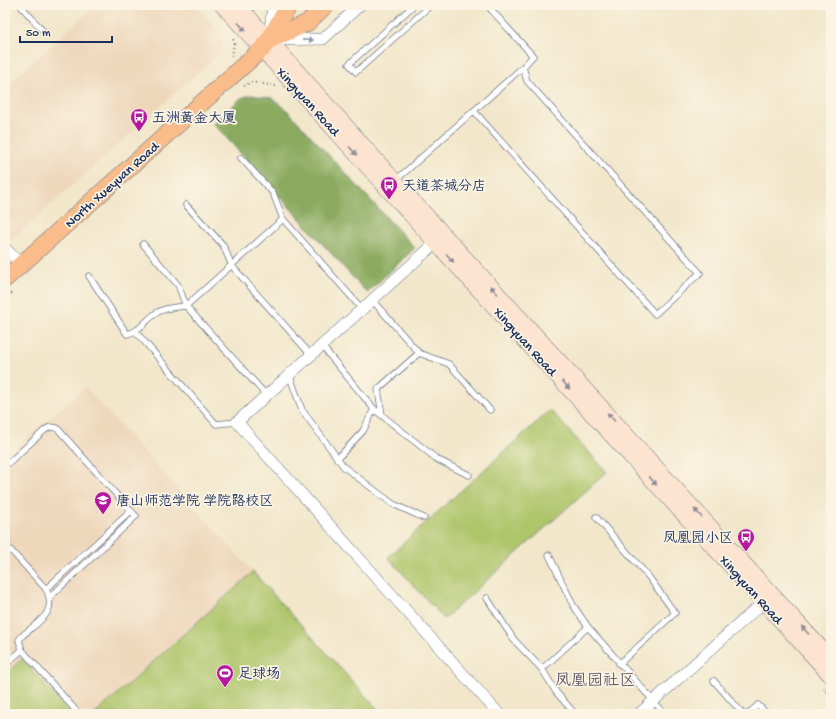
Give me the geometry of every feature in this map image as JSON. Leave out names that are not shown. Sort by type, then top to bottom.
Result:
[{"type":"main road","name":"Xingyuan Road","points":[[222,5],[265,44],[395,181],[440,238]]},
{"type":"main road","name":"Xingyuan Road","points":[[238,5],[265,44],[768,598],[831,676]]},
{"type":"main road","name":"North Xueyuan Road","points":[[265,44],[289,5]]},
{"type":"main road","name":"North Xueyuan Road","points":[[5,279],[265,44],[307,23],[326,5]]},
{"type":"main road","name":"Xingyuan Road","points":[[768,598],[831,658]]},
{"type":"street","points":[[273,5],[265,44],[323,40],[360,5]]},
{"type":"street","points":[[440,238],[237,422],[500,714]]},
{"type":"street","points":[[5,248],[20,265]]},
{"type":"street","points":[[639,714],[768,598]]},
{"type":"lane","points":[[20,5],[43,31]]},
{"type":"lane","points":[[414,5],[349,64],[356,72],[431,5]]},
{"type":"lane","points":[[395,181],[523,67],[533,56],[487,5]]},
{"type":"lane","points":[[474,111],[655,314],[700,273],[527,81],[523,67]]},
{"type":"lane","points":[[241,158],[273,193],[283,219],[362,309]]},
{"type":"lane","points":[[186,204],[223,245],[232,266],[311,355]]},
{"type":"lane","points":[[88,276],[127,334],[136,332],[156,313],[164,308],[186,306],[283,219]]},
{"type":"lane","points":[[143,244],[178,285],[186,306],[266,395]]},
{"type":"lane","points":[[372,300],[418,353],[449,364],[490,410]]},
{"type":"lane","points":[[136,332],[216,424],[237,422]]},
{"type":"lane","points":[[321,345],[374,409],[438,460],[469,475]]},
{"type":"lane","points":[[382,415],[378,389],[418,353]]},
{"type":"lane","points":[[289,374],[302,410],[344,467],[393,504],[424,518]]},
{"type":"lane","points":[[337,458],[363,431],[374,409]]},
{"type":"lane","points":[[5,466],[45,430],[50,427],[57,428],[136,516],[50,596]]},
{"type":"lane","points":[[46,589],[131,511]]},
{"type":"lane","points":[[596,517],[648,576],[675,613],[619,664]]},
{"type":"lane","points":[[5,544],[46,589],[50,596],[51,605],[48,613],[19,640],[22,650],[79,714]]},
{"type":"lane","points":[[549,555],[573,605],[588,627],[619,664],[665,714]]},
{"type":"lane","points":[[487,598],[514,640],[542,669],[556,692],[575,714]]},
{"type":"lane","points":[[542,669],[588,627]]},
{"type":"lane","points":[[5,664],[22,650]]},
{"type":"lane","points":[[714,681],[743,714]]},
{"type":"lane","points":[[748,714],[758,705],[767,714]]},
{"type":"shaded area","points":[[96,5],[195,5],[220,32],[223,44],[221,52],[5,246],[5,87]]},
{"type":"shaded area","name":"唐山师范学院 学院路校区","points":[[85,387],[382,714],[5,714],[5,458]]},
{"type":"green space","points":[[251,95],[272,98],[286,109],[415,248],[367,293],[214,124],[241,98]]},
{"type":"green space","points":[[550,410],[607,472],[444,619],[388,557]]},
{"type":"green space","points":[[253,572],[382,714],[95,714]]},
{"type":"green space","points":[[22,659],[71,714],[5,714],[5,674]]},
{"type":"place","name":"五洲黄金大厦","points":[[139,132]]},
{"type":"place","name":"天道茶城分店","points":[[389,200]]},
{"type":"place","name":"唐山师范学院 学院路校区","points":[[103,515]]},
{"type":"place","name":"凤凰园小区","points":[[746,552]]},
{"type":"place","name":"足球场","points":[[225,688]]},
{"type":"district","name":"凤凰园社区","points":[[595,679]]}]
